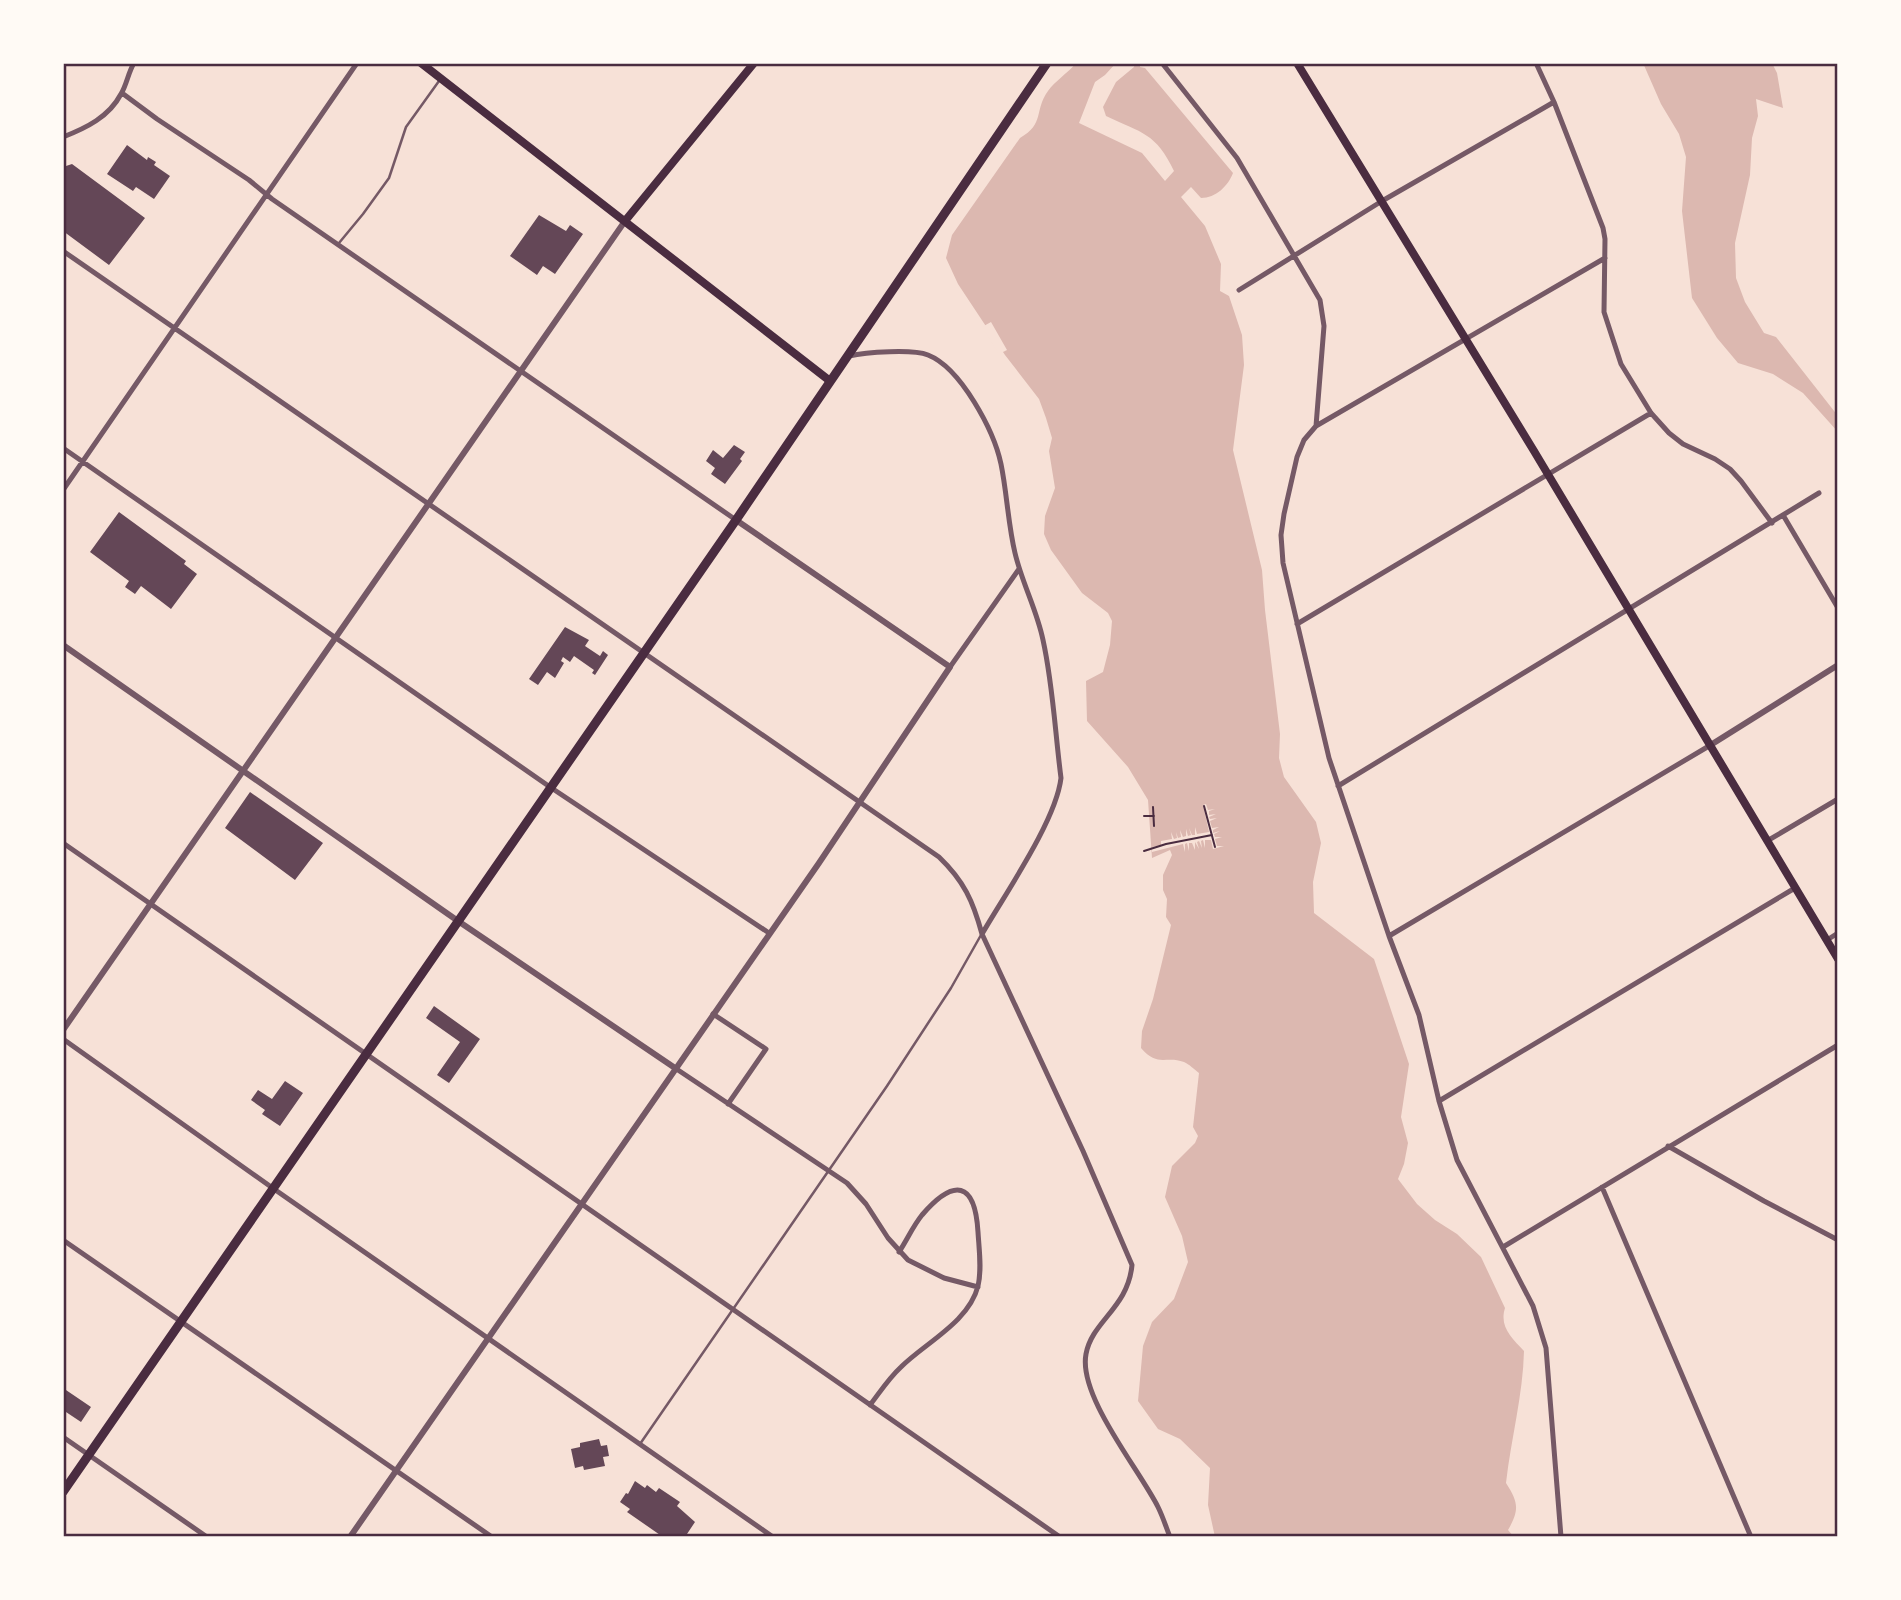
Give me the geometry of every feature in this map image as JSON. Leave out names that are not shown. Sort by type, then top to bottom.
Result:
[{"type":"highway","points":[[63,1492],[736,520],[1047,63]]},
{"type":"main road","points":[[421,63],[830,381]]},
{"type":"main road","points":[[625,221],[754,63]]},
{"type":"main road","points":[[1297,63],[1838,959]]},
{"type":"street","points":[[63,137],[110,111],[122,93],[134,63]]},
{"type":"street","points":[[63,490],[357,63]]},
{"type":"street","points":[[1162,63],[1237,158],[1320,300],[1324,326],[1316,426]]},
{"type":"street","points":[[1536,63],[1603,228],[1604,312],[1621,364],[1651,413],[1683,444],[1715,459],[1730,470],[1772,523]]},
{"type":"street","points":[[122,93],[950,667]]},
{"type":"street","points":[[1239,289],[1382,201],[1554,102]]},
{"type":"street","points":[[63,1030],[625,221]]},
{"type":"street","points":[[63,251],[939,857],[957,874],[975,907],[982,934],[1083,1151],[1132,1265],[1126,1291],[1095,1334],[1086,1353],[1086,1371],[1100,1408],[1158,1506],[1170,1537]]},
{"type":"street","points":[[1561,1537],[1546,1348],[1533,1306],[1457,1160],[1439,1101],[1419,1015],[1389,936],[1329,758],[1283,563],[1281,535],[1297,457],[1304,440],[1316,426],[1605,258]]},
{"type":"street","points":[[846,357],[908,351],[931,356],[954,375],[980,413],[1000,460],[1012,541],[1043,638],[1060,778],[1059,794],[982,934]]},
{"type":"street","points":[[1297,624],[1651,413]]},
{"type":"street","points":[[63,448],[550,787],[769,933]]},
{"type":"street","points":[[1338,786],[1819,493]]},
{"type":"street","points":[[1783,515],[1838,608]]},
{"type":"street","points":[[349,1537],[583,1203],[1019,569]]},
{"type":"street","points":[[63,645],[457,921],[847,1184],[866,1204],[899,1252],[908,1260],[933,1273],[978,1287]]},
{"type":"street","points":[[1389,936],[1709,746],[1838,665]]},
{"type":"street","points":[[1767,841],[1838,799]]},
{"type":"street","points":[[63,843],[1059,1537]]},
{"type":"street","points":[[1439,1101],[1795,887]]},
{"type":"street","points":[[1827,940],[1838,933]]},
{"type":"street","points":[[713,1014],[766,1049],[729,1104]]},
{"type":"street","points":[[63,1039],[774,1537]]},
{"type":"street","points":[[1503,1247],[1838,1045]]},
{"type":"street","points":[[1668,1146],[1838,1240]]},
{"type":"street","points":[[1602,1187],[1751,1537]]},
{"type":"street","points":[[870,1405],[900,1367],[952,1324],[966,1308],[978,1287],[980,1267],[976,1213],[969,1196],[962,1190],[951,1190],[941,1196],[920,1217],[899,1252]]},
{"type":"street","points":[[63,1240],[492,1537]]},
{"type":"street","points":[[63,1437],[207,1537]]},
{"type":"lane","points":[[338,244],[389,177],[406,128],[441,79]]},
{"type":"lane","points":[[640,1444],[829,1172],[937,1010],[982,934]]},
{"type":"path","points":[[1205,806],[1215,846]]},
{"type":"path","points":[[1153,807],[1154,826]]},
{"type":"path","points":[[1144,816],[1153,816]]},
{"type":"path","points":[[1144,851],[1212,835]]},
{"type":"shaded area","points":[[1076,63],[1116,63],[1095,82],[1079,123],[1142,153],[1165,181],[1174,171],[1161,149],[1139,131],[1106,116],[1103,107],[1116,82],[1134,67],[1135,63],[1140,63],[1140,67],[1145,68],[1233,173],[1225,187],[1212,196],[1201,198],[1191,187],[1181,197],[1205,226],[1221,264],[1220,291],[1229,296],[1242,335],[1244,365],[1233,450],[1262,570],[1280,734],[1279,758],[1284,777],[1316,822],[1321,843],[1313,882],[1314,913],[1374,959],[1409,1064],[1401,1117],[1408,1143],[1398,1179],[1417,1204],[1457,1234],[1481,1257],[1505,1308],[1505,1327],[1524,1351],[1506,1483],[1516,1506],[1508,1530],[1514,1537],[1215,1537],[1208,1505],[1210,1468],[1180,1439],[1158,1429],[1138,1401],[1143,1346],[1152,1322],[1174,1299],[1188,1262],[1182,1236],[1165,1197],[1172,1166],[1195,1143],[1198,1136],[1193,1127],[1199,1073],[1178,1060],[1152,1058],[1141,1048],[1142,1031],[1153,999],[1171,925],[1166,917],[1167,899],[1163,890],[1163,875],[1172,855],[1170,850],[1152,858],[1148,800],[1128,767],[1087,721],[1086,681],[1103,672],[1110,645],[1112,621],[1108,613],[1082,593],[1051,550],[1044,534],[1045,516],[1055,488],[1049,451],[1052,438],[1039,399],[1005,355],[958,284],[946,258],[952,235],[1020,138],[1033,127],[1048,91]]},
{"type":"shaded area","points":[[1643,63],[1772,63],[1777,73],[1783,108],[1756,99],[1758,116],[1752,138],[1750,175],[1735,243],[1736,278],[1745,302],[1764,333],[1776,337],[1838,416],[1838,432],[1803,393],[1773,374],[1738,363],[1717,338],[1692,298],[1682,211],[1686,157],[1679,134],[1661,104]]},
{"type":"pier","points":[[991,322],[1007,350],[999,354],[982,327]]},
{"type":"pier","points":[[1206,804],[1208,810],[1215,809],[1209,811],[1209,815],[1216,814],[1209,817],[1217,818],[1210,821],[1212,828],[1219,827],[1213,830],[1213,833],[1220,831],[1214,834],[1215,837],[1222,837],[1215,839],[1217,846],[1224,846],[1213,849],[1211,840],[1205,840],[1205,848],[1203,840],[1202,848],[1199,841],[1197,842],[1199,849],[1195,842],[1195,850],[1192,843],[1189,843],[1189,851],[1187,843],[1185,852],[1183,844],[1152,852],[1152,847],[1161,845],[1161,841],[1172,839],[1171,832],[1174,839],[1177,838],[1176,832],[1178,838],[1181,837],[1180,830],[1183,837],[1186,836],[1186,829],[1188,836],[1191,835],[1189,828],[1192,835],[1195,835],[1195,827],[1197,834],[1209,832],[1203,805]]},
{"type":"building","points":[[127,145],[147,160],[148,157],[156,162],[154,165],[170,176],[154,199],[136,187],[133,191],[107,174]]},
{"type":"building","points":[[72,164],[145,218],[109,265],[63,231],[63,167]]},
{"type":"building","points":[[539,215],[566,231],[570,225],[583,234],[555,274],[543,266],[537,275],[510,256]]},
{"type":"building","points":[[734,445],[745,452],[740,459],[742,461],[725,484],[711,474],[715,468],[706,461],[713,450],[723,458]]},
{"type":"building","points":[[119,512],[186,561],[184,564],[197,574],[171,609],[141,586],[135,594],[125,587],[129,581],[90,552]]},
{"type":"building","points":[[565,627],[589,640],[585,646],[600,656],[603,651],[608,655],[595,675],[592,673],[594,670],[574,656],[570,662],[563,657],[561,661],[564,663],[555,678],[547,672],[538,685],[529,679]]},
{"type":"building","points":[[250,792],[323,843],[295,880],[225,828]]},
{"type":"building","points":[[434,1006],[480,1039],[449,1083],[437,1075],[460,1042],[426,1018]]},
{"type":"building","points":[[285,1081],[303,1093],[280,1126],[262,1114],[265,1110],[251,1100],[258,1090],[272,1099]]},
{"type":"building","points":[[63,1388],[91,1407],[81,1422],[63,1410]]},
{"type":"building","points":[[599,1439],[601,1446],[607,1445],[609,1456],[603,1457],[605,1466],[584,1470],[583,1466],[575,1468],[571,1449],[580,1447],[580,1443]]},
{"type":"building","points":[[635,1481],[656,1492],[659,1488],[680,1502],[677,1506],[695,1522],[685,1537],[663,1537],[627,1512],[630,1509],[620,1502]]}]
